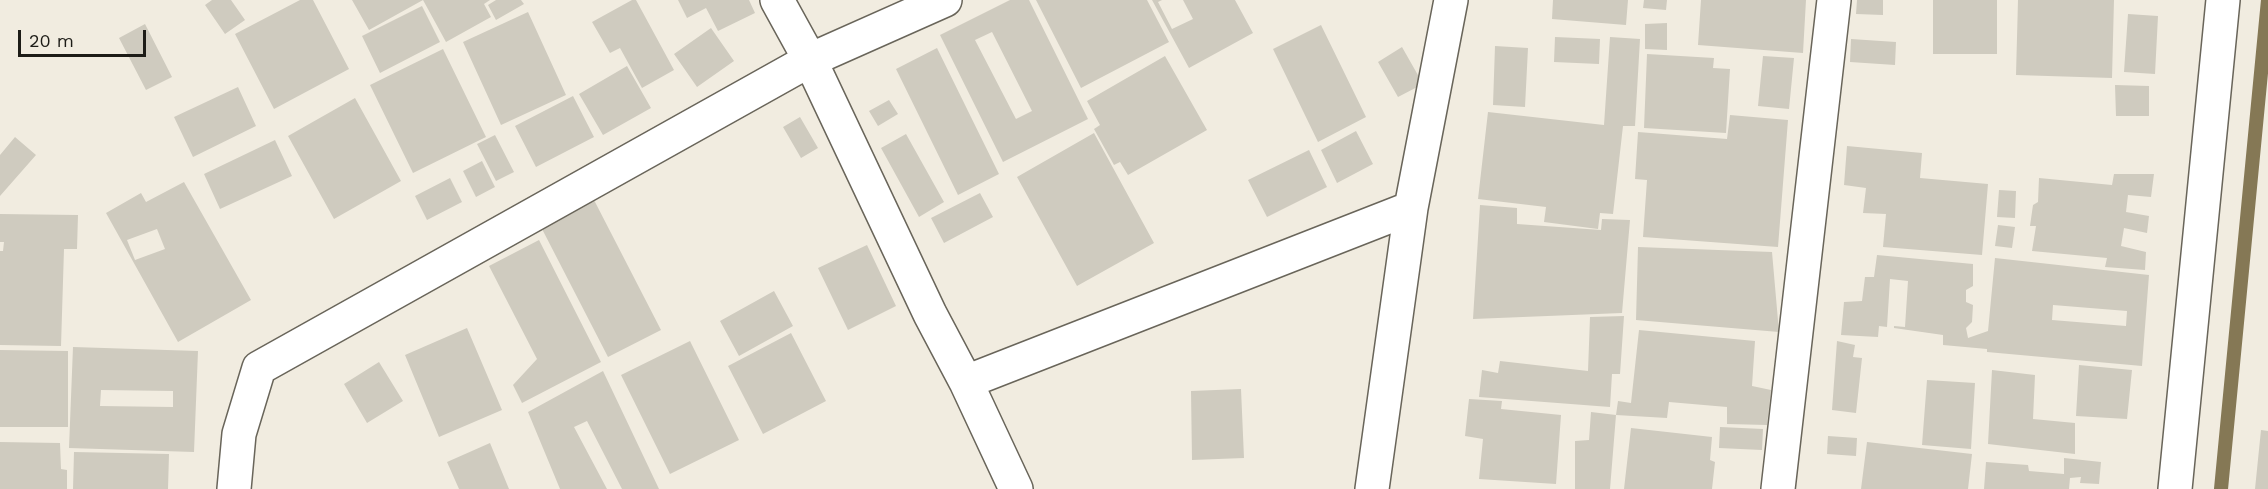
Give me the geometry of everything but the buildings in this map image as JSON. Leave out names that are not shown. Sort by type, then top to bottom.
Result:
[{"type":"street","points":[[777,0],[810,60],[1016,489]]},
{"type":"street","points":[[234,489],[239,434],[259,368],[810,60],[945,0]]},
{"type":"street","points":[[1372,489],[1411,208],[1451,0]]},
{"type":"street","points":[[1778,489],[1834,0]]},
{"type":"street","points":[[2175,489],[2223,0]]},
{"type":"street","points":[[966,382],[1411,208]]},
{"type":"waterway","points":[[2221,489],[2268,0]]}]
